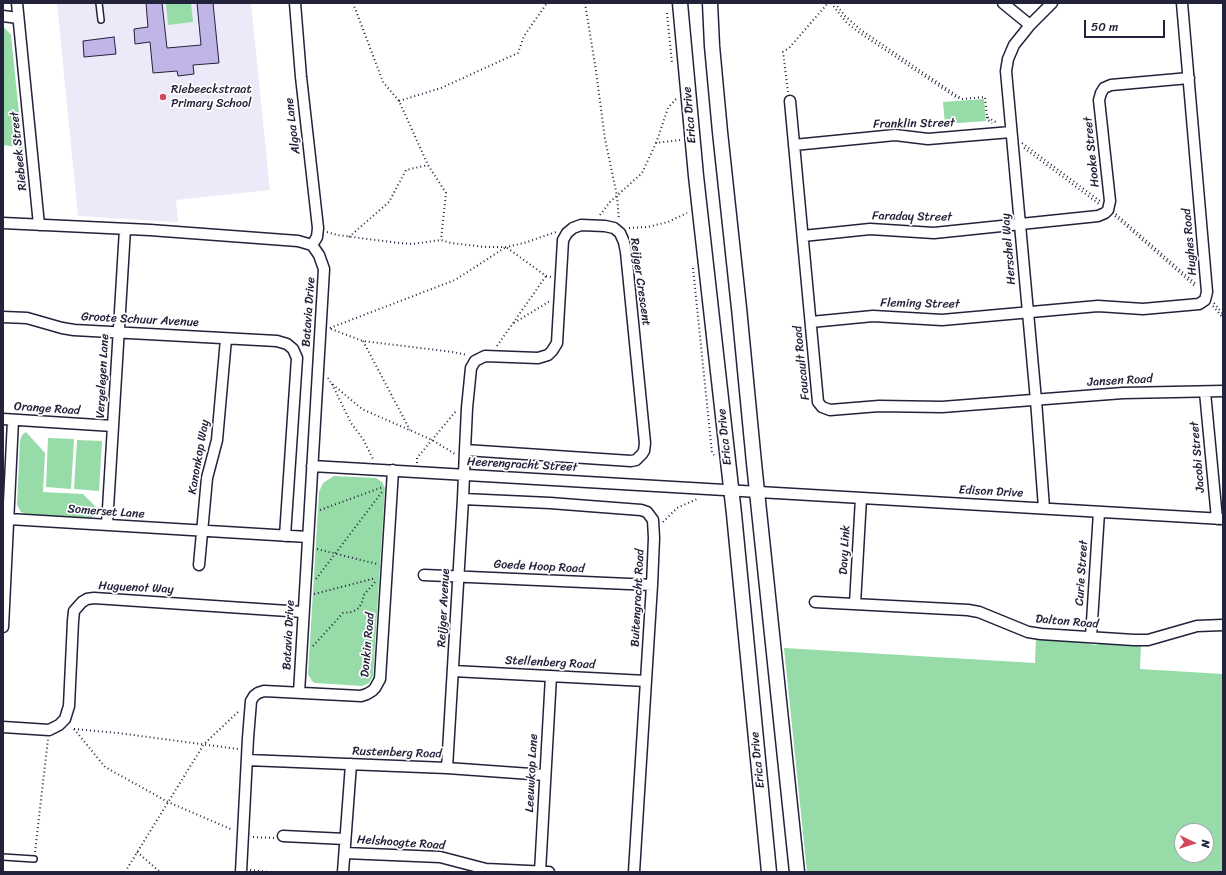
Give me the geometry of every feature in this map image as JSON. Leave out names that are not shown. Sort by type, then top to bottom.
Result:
[{"type":"main road","name":"Erica Drive","points":[[680,3],[697,184],[731,490],[769,872]]},
{"type":"main road","points":[[710,3],[719,125],[797,872]]},
{"type":"street","name":"Riebeek Street","points":[[17,3],[39,225]]},
{"type":"street","name":"Algoa Lane","points":[[295,3],[301,77],[318,228],[317,237],[312,245]]},
{"type":"street","points":[[1003,3],[1030,25]]},
{"type":"street","name":"Herschel Way","points":[[1044,508],[1036,400],[1006,65],[1014,45],[1030,25],[1052,3]]},
{"type":"street","name":"Hughes Road","points":[[1028,312],[1098,306],[1143,309],[1199,304],[1205,300],[1207,292],[1182,3]]},
{"type":"street","points":[[3,16],[18,18]]},
{"type":"street","name":"Hooke Street","points":[[1020,225],[1098,216],[1108,210],[1110,201],[1099,100],[1104,88],[1110,85],[1189,78]]},
{"type":"street","name":"Foucault Road","points":[[790,101],[818,402],[824,409],[830,410],[880,406],[942,407],[1036,400]]},
{"type":"street","name":"Franklin Street","points":[[794,145],[895,135],[928,139],[1011,132]]},
{"type":"street","points":[[3,223],[298,240],[312,245]]},
{"type":"street","name":"Reijger Crescent","points":[[465,453],[631,461],[636,460],[644,451],[645,443],[624,242],[620,233],[614,228],[581,225],[566,233]]},
{"type":"street","name":"Faraday Street","points":[[803,236],[870,229],[934,233],[1020,225]]},
{"type":"street","name":"Vergelegen Lane","points":[[108,524],[125,229]]},
{"type":"street","points":[[465,453],[470,372],[473,364],[479,358],[485,356],[538,358],[548,355],[555,347],[560,300],[563,240],[566,233]]},
{"type":"street","name":"Batavia Drive","points":[[299,693],[303,612],[309,585],[308,537],[324,269],[320,256],[312,245]]},
{"type":"street","name":"Fleming Street","points":[[811,322],[873,316],[942,320],[1028,312]]},
{"type":"street","name":"Groote Schuur Avenue","points":[[3,317],[27,318],[62,328],[277,341]]},
{"type":"street","name":"Kanonkop Way","points":[[202,531],[207,478],[217,440],[226,339]]},
{"type":"street","name":"Batavia Drive","points":[[277,341],[287,344],[293,348],[296,358],[285,536]]},
{"type":"street","points":[[1205,392],[1223,391]]},
{"type":"street","name":"Jansen Road","points":[[1036,400],[1123,393],[1205,392]]},
{"type":"street","name":"Jacobi Street","points":[[1205,392],[1220,519]]},
{"type":"street","points":[[3,627],[9,519],[8,419]]},
{"type":"street","name":"Orange Road","points":[[8,419],[113,426]]},
{"type":"street","name":"Reijger Avenue","points":[[447,768],[465,453]]},
{"type":"street","name":"Heerengracht Street","points":[[312,466],[757,492]]},
{"type":"street","name":"Donkin Road","points":[[253,698],[258,693],[264,691],[361,696],[368,694],[376,688],[380,679],[388,567],[387,487],[393,470]]},
{"type":"street","name":"Edison Drive","points":[[757,492],[1220,519]]},
{"type":"street","name":"Davy Link","points":[[855,604],[861,498]]},
{"type":"street","name":"Buitengracht Road","points":[[463,499],[550,503],[641,510],[650,515],[653,520],[652,585],[634,872]]},
{"type":"street","name":"Curie Street","points":[[1091,637],[1099,512]]},
{"type":"street","name":"Somerset Lane","points":[[9,519],[308,537]]},
{"type":"street","points":[[199,565],[202,531]]},
{"type":"street","name":"Goede Hoop Road","points":[[424,575],[652,585]]},
{"type":"street","name":"Huguenot Way","points":[[62,723],[69,706],[74,611],[87,599],[94,598],[303,612]]},
{"type":"street","name":"Dalton Road","points":[[815,602],[968,610],[979,612],[1028,632],[1134,640],[1148,640],[1197,626],[1223,625]]},
{"type":"street","name":"Stellenberg Road","points":[[453,671],[646,681]]},
{"type":"street","name":"Leeuwkop Lane","points":[[543,872],[545,775],[551,676]]},
{"type":"street","points":[[241,871],[247,755],[253,698]]},
{"type":"street","points":[[3,727],[49,730],[62,723]]},
{"type":"street","name":"Rustenberg Road","points":[[247,755],[351,764],[447,768],[545,775]]},
{"type":"street","points":[[343,872],[351,764]]},
{"type":"street","points":[[283,836],[345,839]]},
{"type":"street","name":"Helshoogte Road","points":[[344,853],[440,857],[486,869],[543,872]]},
{"type":"lane","points":[[100,3],[100,20]]},
{"type":"lane","points":[[3,856],[34,860]]},
{"type":"path","points":[[353,3],[383,82],[399,101],[428,165],[446,193],[441,240]]},
{"type":"path","points":[[399,101],[441,88],[518,53],[524,36],[547,3]]},
{"type":"path","points":[[585,3],[605,139],[616,196],[620,233],[629,228],[648,227],[668,222],[687,213]]},
{"type":"path","points":[[790,101],[786,87],[786,66],[783,52],[828,3]]},
{"type":"path","points":[[831,3],[846,22],[857,31],[957,98],[985,97],[987,117],[1000,125]]},
{"type":"path","points":[[835,3],[845,16],[860,30],[962,98]]},
{"type":"path","points":[[598,226],[598,218],[610,202],[642,173],[656,143],[668,108],[676,99]]},
{"type":"path","points":[[656,143],[680,140]]},
{"type":"path","points":[[1018,140],[1102,205],[1018,144]]},
{"type":"path","points":[[349,237],[389,202],[406,170],[428,165]]},
{"type":"path","points":[[1111,212],[1116,214],[1199,288]]},
{"type":"path","points":[[318,228],[337,235],[349,237],[412,244],[441,240],[451,243],[485,247],[506,247],[524,243],[559,231],[566,233]]},
{"type":"path","points":[[506,247],[546,276],[561,277]]},
{"type":"path","points":[[320,333],[455,280],[506,247]]},
{"type":"path","points":[[494,356],[496,348],[546,276]]},
{"type":"path","points":[[513,323],[552,300],[560,300]]},
{"type":"path","points":[[1223,314],[1211,301],[1213,307],[1223,318]]},
{"type":"path","points":[[330,328],[363,341],[453,352],[479,358]]},
{"type":"path","points":[[363,341],[410,430]]},
{"type":"path","points":[[318,364],[331,383],[351,423],[363,439],[373,459],[373,469]]},
{"type":"path","points":[[331,383],[362,409],[432,440],[457,455],[465,453]]},
{"type":"path","points":[[416,472],[417,458],[461,405],[467,408]]},
{"type":"path","points":[[310,512],[316,512],[387,487]]},
{"type":"path","points":[[301,650],[309,650],[343,613],[352,612],[360,608],[363,596],[380,577],[314,594],[312,594],[309,585],[335,554],[382,490],[387,487]]},
{"type":"path","points":[[654,529],[677,508],[698,499]]},
{"type":"path","points":[[308,548],[388,567]]},
{"type":"path","points":[[125,872],[204,744],[253,698]]},
{"type":"path","points":[[62,723],[74,729],[204,744],[247,755]]},
{"type":"path","points":[[74,729],[105,767],[168,802],[243,834],[277,838],[283,836]]},
{"type":"path","points":[[34,860],[49,730]]},
{"type":"path","points":[[137,852],[160,872]]},
{"type":"path","points":[[241,871],[269,872]]},
{"type":"shaded area","name":"Riebeeckstraat Primary School","points":[[57,3],[251,3],[270,190],[176,200],[178,222],[78,216]]},
{"type":"green space","points":[[166,3],[191,3],[193,22],[168,25]]},
{"type":"green space","points":[[3,26],[11,35],[23,153],[18,147],[3,145]]},
{"type":"green space","points":[[984,99],[986,121],[945,124],[943,102]]},
{"type":"green space","points":[[26,432],[45,453],[43,492],[83,494],[100,511],[96,516],[88,518],[27,514],[21,512],[17,505],[20,441],[22,435]]},
{"type":"green space","points":[[48,438],[74,439],[71,489],[46,487]]},
{"type":"green space","points":[[77,440],[102,441],[99,491],[74,489]]},
{"type":"green space","points":[[334,476],[376,478],[382,482],[385,488],[373,676],[369,683],[362,686],[315,683],[308,674],[319,492],[323,483]]},
{"type":"green space","points":[[1036,637],[1079,640],[1084,643],[1096,645],[1103,641],[1141,644],[1140,669],[1223,674],[1223,872],[807,872],[784,648],[1035,663]]},
{"type":"building","points":[[146,3],[162,3],[167,48],[201,45],[197,3],[213,3],[219,63],[193,65],[194,74],[178,76],[177,71],[153,73],[150,42],[135,44],[134,29],[148,27]]},
{"type":"building","points":[[114,37],[116,54],[84,57],[83,41]]},
{"type":"place","name":"Riebeeckstraat Primary School","points":[[163,97]]}]
